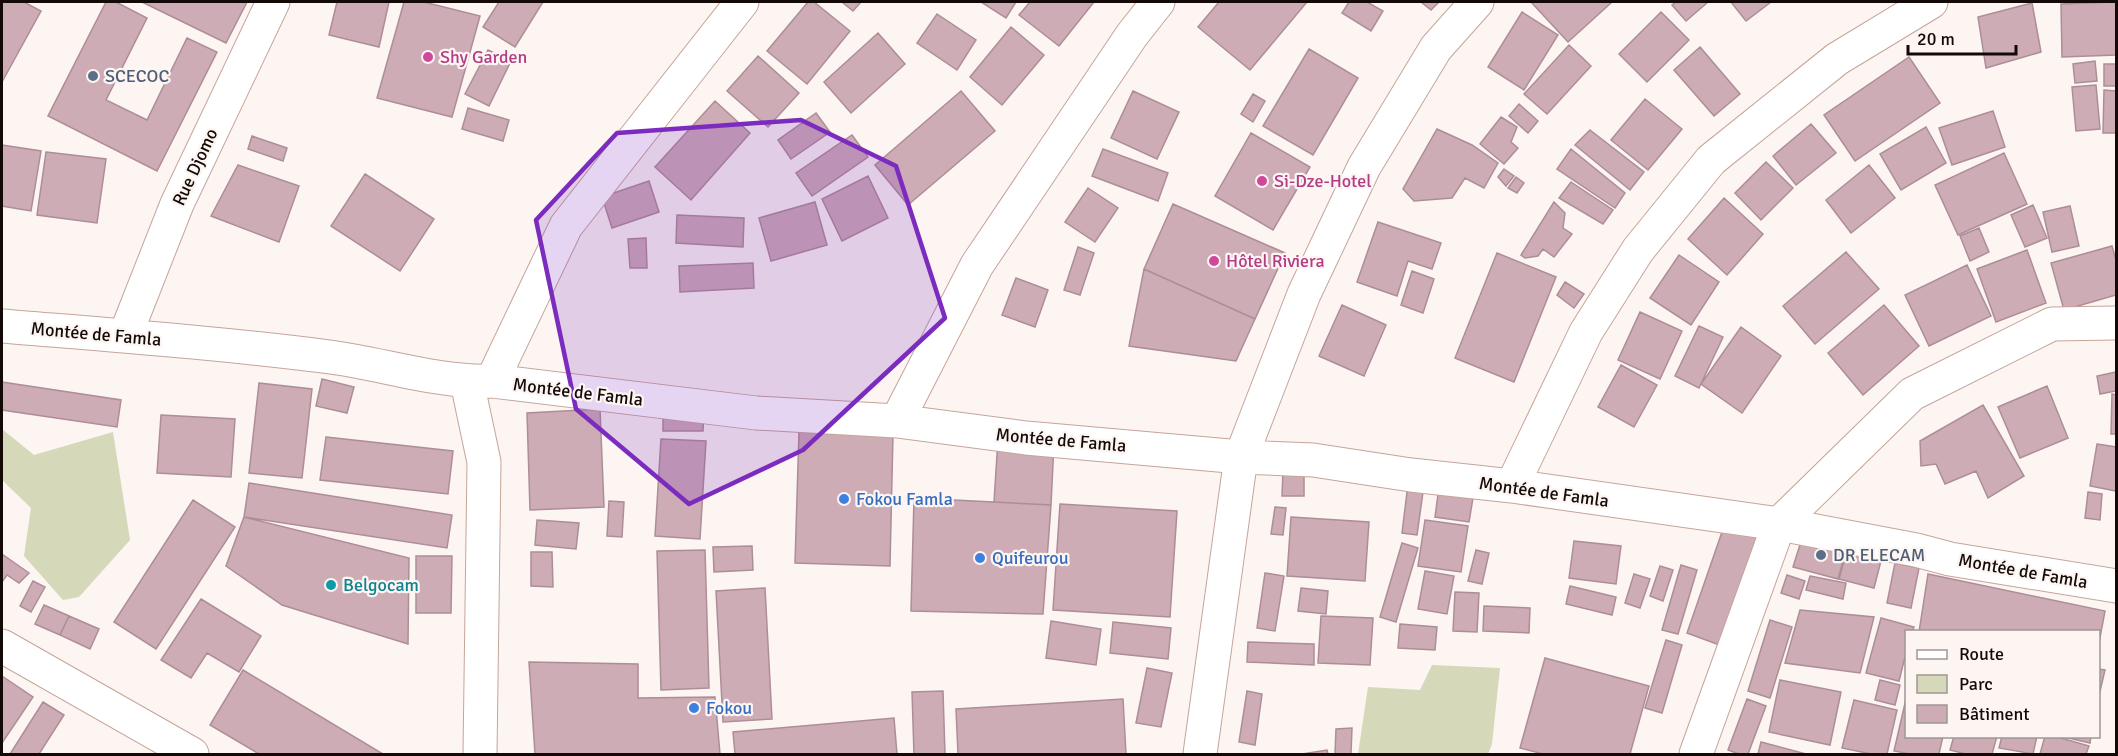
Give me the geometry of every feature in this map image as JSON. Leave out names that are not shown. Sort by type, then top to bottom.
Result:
[{"type":"street","name":"Rue Djomo","points":[[125,336],[177,204],[273,2]]},
{"type":"street","points":[[480,754],[484,462],[480,381],[566,226],[742,2]]},
{"type":"street","points":[[897,421],[978,265],[1132,35],[1158,2]]},
{"type":"street","points":[[1200,754],[1241,457],[1304,294],[1364,166],[1436,48],[1477,2]]},
{"type":"street","points":[[1512,486],[1587,332],[1638,250],[1711,160],[1838,58],[1931,2]]},
{"type":"street","points":[[1696,754],[1779,524],[1912,394],[2052,324],[2116,323]]},
{"type":"street","name":"Montée de Famla","points":[[2,326],[268,349],[361,361],[480,381],[756,413],[897,421],[1026,438],[1241,457],[1313,460],[1779,524],[1950,559],[2116,586]]},
{"type":"street","points":[[2,646],[192,754]]},
{"type":"highlighted area","points":[[801,120],[896,166],[945,318],[803,450],[689,504],[576,409],[536,220],[617,133]]},
{"type":"green space","points":[[2,429],[34,455],[113,432],[130,540],[79,597],[63,600],[24,556],[31,508],[2,480]]},
{"type":"green space","points":[[1432,665],[1500,668],[1492,744],[1488,754],[1358,754],[1368,687],[1420,690]]},
{"type":"building","points":[[2,2],[24,2],[41,11],[2,82]]},
{"type":"building","name":"SCECOC","points":[[106,2],[116,2],[147,18],[106,100],[147,120],[187,38],[217,52],[157,171],[48,116]]},
{"type":"building","points":[[142,2],[247,2],[226,43]]},
{"type":"building","points":[[337,2],[389,2],[379,47],[329,35]]},
{"type":"building","name":"Shy Garden","points":[[404,2],[424,2],[480,16],[452,117],[377,98]]},
{"type":"building","points":[[499,2],[543,2],[515,47],[483,27]]},
{"type":"building","points":[[808,2],[814,2],[850,31],[807,84],[767,51]]},
{"type":"building","points":[[842,2],[861,2],[853,11]]},
{"type":"building","points":[[981,2],[1016,2],[1006,18]]},
{"type":"building","points":[[1030,2],[1094,2],[1059,46],[1019,15]]},
{"type":"building","points":[[1219,2],[1307,2],[1250,70],[1198,27]]},
{"type":"building","points":[[1349,2],[1367,2],[1383,11],[1371,31],[1342,13]]},
{"type":"building","points":[[1421,2],[1439,2],[1431,10]]},
{"type":"building","points":[[1531,2],[1612,2],[1568,42]]},
{"type":"building","points":[[1676,2],[1708,2],[1686,21],[1672,5]]},
{"type":"building","points":[[1731,2],[1771,2],[1746,21]]},
{"type":"building","points":[[2116,2],[2116,55],[2062,57],[2061,4]]},
{"type":"building","points":[[2032,3],[2041,52],[1986,68],[1978,17]]},
{"type":"building","points":[[1522,12],[1558,35],[1524,90],[1488,67]]},
{"type":"building","points":[[1661,12],[1689,40],[1647,82],[1619,54]]},
{"type":"building","points":[[937,14],[976,40],[957,70],[917,43]]},
{"type":"building","points":[[1011,27],[1044,55],[1002,105],[970,77]]},
{"type":"building","points":[[878,33],[905,64],[851,113],[824,82]]},
{"type":"building","points":[[1569,45],[1591,66],[1547,114],[1524,94]]},
{"type":"building","points":[[1700,47],[1740,94],[1714,116],[1674,70]]},
{"type":"building","points":[[1309,49],[1358,78],[1313,155],[1263,126]]},
{"type":"building","points":[[488,50],[511,61],[489,106],[465,94]]},
{"type":"building","points":[[758,56],[799,93],[768,127],[727,91]]},
{"type":"building","points":[[1909,57],[1940,103],[1855,161],[1824,115]]},
{"type":"building","points":[[2095,61],[2097,81],[2075,83],[2073,64]]},
{"type":"building","points":[[2104,64],[2116,64],[2116,86],[2104,86]]},
{"type":"building","points":[[2096,85],[2100,129],[2076,131],[2072,87]]},
{"type":"building","points":[[2104,90],[2116,91],[2116,133],[2103,133]]},
{"type":"building","points":[[961,91],[995,131],[908,205],[875,165]]},
{"type":"building","points":[[1133,91],[1179,112],[1157,159],[1111,138]]},
{"type":"building","points":[[1253,94],[1265,101],[1253,122],[1241,114]]},
{"type":"building","points":[[1645,99],[1682,129],[1648,170],[1611,140]]},
{"type":"building","points":[[715,101],[750,133],[691,200],[655,167]]},
{"type":"building","points":[[1519,104],[1538,121],[1528,133],[1509,116]]},
{"type":"building","points":[[468,108],[509,120],[503,141],[462,129]]},
{"type":"building","points":[[1993,111],[2005,147],[1952,165],[1939,128]]},
{"type":"building","points":[[816,113],[830,132],[791,159],[778,140]]},
{"type":"building","points":[[1501,117],[1517,127],[1511,142],[1518,148],[1504,164],[1480,144]]},
{"type":"building","points":[[1811,124],[1836,153],[1796,185],[1773,156]]},
{"type":"building","points":[[1926,127],[1946,163],[1901,190],[1880,154]]},
{"type":"building","points":[[1437,129],[1472,145],[1498,163],[1484,188],[1465,178],[1452,198],[1414,201],[1403,189]]},
{"type":"building","points":[[1590,130],[1644,172],[1630,190],[1575,145]]},
{"type":"building","name":"Si-Dze-Hotel","points":[[1251,133],[1310,167],[1273,230],[1215,196]]},
{"type":"building","points":[[852,135],[868,157],[812,196],[796,173]]},
{"type":"building","points":[[252,136],[287,148],[283,161],[248,149]]},
{"type":"building","points":[[2,145],[41,151],[31,211],[2,206]]},
{"type":"building","points":[[1103,149],[1168,173],[1158,201],[1092,176]]},
{"type":"building","points":[[1571,149],[1625,193],[1615,208],[1557,169]]},
{"type":"building","points":[[46,152],[106,159],[97,223],[37,215]]},
{"type":"building","points":[[2004,153],[2027,204],[1958,235],[1935,185]]},
{"type":"building","points":[[1766,162],[1793,188],[1761,220],[1735,193]]},
{"type":"building","points":[[238,165],[299,186],[279,242],[211,216]]},
{"type":"building","points":[[1869,165],[1895,198],[1851,233],[1826,200]]},
{"type":"building","points":[[1504,169],[1514,176],[1506,186],[1498,177]]},
{"type":"building","points":[[365,174],[434,219],[400,271],[331,226]]},
{"type":"building","points":[[868,176],[888,218],[842,241],[822,199]]},
{"type":"building","points":[[1516,177],[1524,183],[1517,193],[1508,188]]},
{"type":"building","points":[[649,181],[659,212],[612,228],[602,197]]},
{"type":"building","points":[[1571,182],[1613,210],[1603,224],[1559,198]]},
{"type":"building","points":[[1088,188],[1118,208],[1095,242],[1065,222]]},
{"type":"building","points":[[1724,198],[1763,234],[1727,275],[1688,239]]},
{"type":"building","points":[[815,202],[827,245],[771,261],[759,218]]},
{"type":"building","points":[[1554,202],[1565,213],[1563,228],[1572,234],[1554,257],[1543,249],[1538,256],[1525,258],[1521,255]]},
{"type":"building","name":"Hôtel Riviera","points":[[1173,204],[1285,253],[1255,319],[1144,269]]},
{"type":"building","points":[[2033,205],[2047,238],[2025,247],[2011,215]]},
{"type":"building","points":[[2070,206],[2079,246],[2052,252],[2043,212]]},
{"type":"building","points":[[677,215],[744,218],[743,247],[676,243]]},
{"type":"building","points":[[1378,222],[1441,243],[1432,269],[1408,261],[1397,296],[1357,282]]},
{"type":"building","points":[[1979,228],[1989,252],[1970,261],[1960,236]]},
{"type":"building","points":[[646,238],[647,268],[630,268],[628,239]]},
{"type":"building","points":[[2112,246],[2116,260],[2116,295],[2064,310],[2051,263]]},
{"type":"building","points":[[1078,247],[1094,253],[1080,295],[1064,290]]},
{"type":"building","points":[[2027,250],[2046,303],[1996,322],[1977,269]]},
{"type":"building","points":[[1846,252],[1879,289],[1815,344],[1783,306]]},
{"type":"building","points":[[1497,253],[1556,277],[1514,382],[1455,358]]},
{"type":"building","points":[[1679,255],[1719,282],[1691,325],[1650,298]]},
{"type":"building","points":[[753,263],[754,288],[680,292],[679,266]]},
{"type":"building","points":[[1967,265],[1991,316],[1929,346],[1905,295]]},
{"type":"building","points":[[1144,269],[1255,319],[1236,361],[1129,346]]},
{"type":"building","points":[[1412,271],[1434,279],[1423,313],[1401,305]]},
{"type":"building","points":[[1016,278],[1048,290],[1035,327],[1002,315]]},
{"type":"building","points":[[1565,282],[1584,294],[1574,308],[1557,295]]},
{"type":"building","points":[[1342,305],[1386,325],[1364,376],[1319,356]]},
{"type":"building","points":[[1884,305],[1919,346],[1863,395],[1828,353]]},
{"type":"building","points":[[1640,312],[1682,331],[1660,379],[1618,360]]},
{"type":"building","points":[[1699,326],[1723,337],[1699,388],[1675,376]]},
{"type":"building","points":[[1741,327],[1781,356],[1742,413],[1701,384]]},
{"type":"building","points":[[1621,365],[1657,385],[1634,427],[1598,407]]},
{"type":"building","points":[[2116,372],[2116,391],[2100,394],[2097,376]]},
{"type":"building","points":[[322,379],[354,387],[347,413],[316,406]]},
{"type":"building","points":[[2,382],[121,400],[117,427],[2,410]]},
{"type":"building","points":[[259,383],[312,389],[302,478],[249,473]]},
{"type":"building","points":[[2047,386],[2068,438],[2020,458],[1998,407]]},
{"type":"building","points":[[2112,394],[2116,395],[2116,434],[2111,434]]},
{"type":"building","points":[[1983,405],[2024,476],[1988,498],[1976,471],[1945,484],[1936,464],[1921,466],[1920,441]]},
{"type":"building","points":[[663,407],[704,407],[703,431],[663,431]]},
{"type":"building","points":[[600,409],[604,507],[530,510],[527,413]]},
{"type":"building","points":[[161,415],[235,419],[231,477],[157,473]]},
{"type":"building","name":"Fokou Famla","points":[[799,432],[893,434],[890,566],[795,563]]},
{"type":"building","points":[[326,437],[453,451],[448,494],[320,480]]},
{"type":"building","points":[[661,439],[706,441],[700,539],[655,536]]},
{"type":"building","points":[[998,439],[1054,443],[1051,505],[994,502]]},
{"type":"building","points":[[2097,444],[2116,447],[2116,491],[2090,486]]},
{"type":"building","points":[[1283,471],[1304,471],[1304,496],[1282,496]]},
{"type":"building","points":[[1409,476],[1425,478],[1417,535],[1402,533]]},
{"type":"building","points":[[249,483],[452,515],[447,548],[244,517]]},
{"type":"building","points":[[1439,487],[1474,492],[1469,522],[1435,517]]},
{"type":"building","points":[[2088,492],[2102,494],[2100,520],[2085,518]]},
{"type":"building","name":"Quifeurou","points":[[914,498],[1051,505],[1043,614],[911,611]]},
{"type":"building","points":[[193,500],[235,527],[156,649],[114,622]]},
{"type":"building","points":[[609,501],[624,502],[622,537],[607,536]]},
{"type":"building","points":[[1060,504],[1177,511],[1170,617],[1053,610]]},
{"type":"building","points":[[1731,506],[1770,519],[1725,647],[1687,633]]},
{"type":"building","points":[[1275,507],[1286,508],[1283,535],[1271,534]]},
{"type":"building","name":"Belgocam","points":[[244,517],[409,558],[408,644],[282,605],[226,566]]},
{"type":"building","points":[[1291,517],[1369,522],[1365,581],[1287,576]]},
{"type":"building","points":[[537,520],[579,523],[576,549],[535,545]]},
{"type":"building","points":[[1425,520],[1468,526],[1461,572],[1418,566]]},
{"type":"building","name":"DR ELECAM","points":[[1804,532],[1848,544],[1838,579],[1793,567]]},
{"type":"building","points":[[1574,541],[1621,546],[1616,584],[1569,578]]},
{"type":"building","points":[[1402,543],[1418,548],[1396,622],[1380,617]]},
{"type":"building","points":[[1849,543],[1883,553],[1874,588],[1839,579]]},
{"type":"building","points":[[752,546],[753,570],[714,572],[713,547]]},
{"type":"building","points":[[705,550],[709,688],[661,690],[657,551]]},
{"type":"building","points":[[1476,550],[1489,553],[1482,584],[1468,581]]},
{"type":"building","points":[[531,552],[552,552],[553,587],[531,586]]},
{"type":"building","points":[[2,554],[29,573],[19,583],[7,575],[2,582]]},
{"type":"building","points":[[416,556],[452,556],[451,613],[416,613]]},
{"type":"building","points":[[1895,563],[1919,568],[1911,608],[1887,603]]},
{"type":"building","points":[[1681,565],[1697,570],[1678,634],[1662,630]]},
{"type":"building","points":[[1660,566],[1673,570],[1663,601],[1650,596]]},
{"type":"building","points":[[1425,571],[1454,576],[1447,614],[1418,609]]},
{"type":"building","points":[[1265,573],[1284,576],[1275,631],[1257,628]]},
{"type":"building","points":[[1634,574],[1650,579],[1640,608],[1625,603]]},
{"type":"building","points":[[1928,574],[2105,611],[2100,637],[2100,630],[1919,630]]},
{"type":"building","points":[[1787,575],[1805,581],[1799,599],[1781,593]]},
{"type":"building","points":[[1810,576],[1846,583],[1843,599],[1806,590]]},
{"type":"building","points":[[33,581],[45,587],[31,612],[20,606]]},
{"type":"building","points":[[1570,586],[1616,597],[1612,615],[1566,604]]},
{"type":"building","points":[[765,588],[772,719],[723,722],[716,591]]},
{"type":"building","points":[[1301,588],[1328,591],[1326,614],[1298,611]]},
{"type":"building","points":[[1455,592],[1479,593],[1477,632],[1453,631]]},
{"type":"building","points":[[201,599],[261,636],[239,672],[207,653],[191,678],[161,660]]},
{"type":"building","points":[[44,605],[69,616],[60,635],[35,624]]},
{"type":"building","points":[[1484,606],[1530,608],[1529,633],[1483,631]]},
{"type":"building","points":[[1800,610],[1874,617],[1860,673],[1785,663]]},
{"type":"building","points":[[69,616],[99,629],[90,649],[60,635]]},
{"type":"building","points":[[1321,616],[1373,618],[1370,665],[1318,663]]},
{"type":"building","points":[[1881,618],[1914,627],[1913,630],[1905,630],[1905,657],[1899,681],[1866,673]]},
{"type":"building","points":[[1770,620],[1792,627],[1770,698],[1748,691]]},
{"type":"building","points":[[1051,621],[1101,629],[1096,665],[1046,658]]},
{"type":"building","points":[[1113,622],[1171,628],[1168,659],[1110,653]]},
{"type":"building","points":[[1400,624],[1437,627],[1435,650],[1398,648]]},
{"type":"building","points":[[1666,640],[1682,645],[1662,713],[1645,708]]},
{"type":"building","points":[[1248,642],[1314,644],[1314,665],[1247,662]]},
{"type":"building","points":[[1545,658],[1649,686],[1630,754],[1543,754],[1520,748]]},
{"type":"building","points":[[529,662],[638,664],[638,698],[715,697],[720,754],[535,754]]},
{"type":"building","points":[[1147,668],[1172,673],[1161,727],[1136,723]]},
{"type":"building","points":[[2100,669],[2105,670],[2100,691]]},
{"type":"building","points":[[243,670],[383,754],[259,754],[210,725]]},
{"type":"building","points":[[2,676],[33,697],[2,743]]},
{"type":"building","points":[[1780,680],[1841,692],[1830,745],[1769,732]]},
{"type":"building","points":[[1880,680],[1900,685],[1895,705],[1875,700]]},
{"type":"building","points":[[943,691],[945,754],[914,754],[912,692]]},
{"type":"building","points":[[1247,691],[1262,694],[1255,745],[1239,742]]},
{"type":"building","points":[[1123,699],[1126,754],[958,754],[956,709]]},
{"type":"building","points":[[1747,699],[1766,706],[1748,754],[1739,754],[1728,750]]},
{"type":"building","points":[[1854,700],[1897,710],[1887,754],[1871,754],[1842,748]]},
{"type":"building","points":[[43,702],[64,715],[39,754],[10,754]]},
{"type":"building","points":[[1905,703],[1905,738],[1943,738],[1939,754],[1910,754],[1894,751]]},
{"type":"building","points":[[894,718],[897,754],[735,754],[733,732]]},
{"type":"building","points":[[1352,728],[1351,754],[1335,754],[1336,729]]},
{"type":"building","points":[[1953,738],[1996,738],[1992,754],[1966,754],[1950,750]]},
{"type":"building","points":[[2002,738],[2037,738],[2033,754],[1999,748]]},
{"type":"building","points":[[2044,738],[2061,738],[2089,746],[2086,754],[2040,754]]},
{"type":"building","points":[[2069,738],[2091,738],[2090,743]]},
{"type":"building","points":[[1761,742],[1806,754],[1758,754]]},
{"type":"building","points":[[1327,750],[1328,754],[1302,754]]},
{"type":"place","name":"Shy Garden","points":[[428,57]]},
{"type":"place","name":"SCECOC","points":[[93,76]]},
{"type":"place","name":"Si-Dze-Hotel","points":[[1262,181]]},
{"type":"place","name":"Hôtel Riviera","points":[[1214,261]]},
{"type":"place","name":"Fokou Famla","points":[[844,499]]},
{"type":"place","name":"DR ELECAM","points":[[1821,555]]},
{"type":"place","name":"Quifeurou","points":[[980,558]]},
{"type":"place","name":"Belgocam","points":[[331,585]]},
{"type":"place","name":"Fokou","points":[[694,708]]}]
